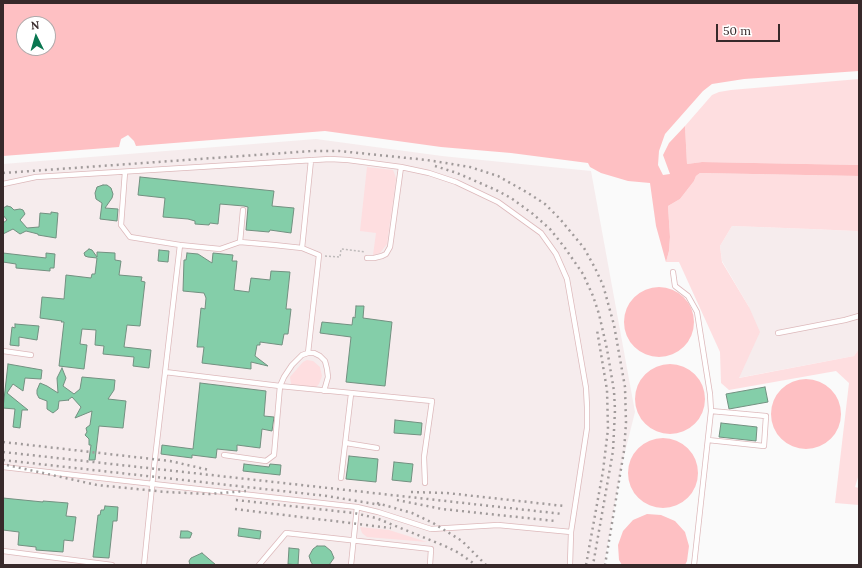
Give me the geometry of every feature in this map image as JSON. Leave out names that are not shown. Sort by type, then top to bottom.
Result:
[{"type":"lane","points":[[302,248],[312,160]]},
{"type":"lane","points":[[3,184],[36,177],[312,160],[348,160],[401,167],[429,173],[456,182],[498,202],[541,233],[556,254],[567,279],[587,401],[587,428],[571,532],[570,565]]},
{"type":"lane","points":[[367,258],[382,256],[386,254],[390,247],[401,167]]},
{"type":"lane","points":[[125,172],[121,225],[130,236],[180,245],[220,248],[240,242],[302,248],[319,255],[308,352]]},
{"type":"lane","points":[[240,242],[244,210]]},
{"type":"lane","points":[[144,565],[180,245]]},
{"type":"lane","points":[[673,272],[675,286],[688,296],[697,312],[710,394],[711,411],[694,565]]},
{"type":"lane","points":[[778,333],[859,316]]},
{"type":"lane","points":[[3,351],[31,355]]},
{"type":"lane","points":[[224,455],[266,461],[274,455],[280,386],[292,365],[297,359],[308,352],[314,352],[325,361],[328,377],[324,391]]},
{"type":"lane","points":[[165,372],[351,394],[432,401],[424,457],[425,483]]},
{"type":"lane","points":[[341,478],[351,394]]},
{"type":"lane","points":[[708,440],[764,446],[766,416],[711,411]]},
{"type":"lane","points":[[346,443],[377,448]]},
{"type":"lane","points":[[3,467],[357,507],[431,529],[498,525],[571,532]]},
{"type":"lane","points":[[351,565],[357,507]]},
{"type":"lane","points":[[258,565],[286,533],[432,549],[430,565]]},
{"type":"lane","points":[[3,551],[112,565]]},
{"type":"path","points":[[319,255],[340,257],[340,249],[367,252],[367,258]]},
{"type":"shaded area","points":[[3,3],[859,3],[859,71],[744,79],[712,84],[703,91],[665,134],[659,151],[658,165],[663,175],[670,174],[663,155],[669,143],[685,126],[687,164],[702,162],[859,165],[859,176],[700,173],[696,176],[694,181],[680,199],[668,206],[670,237],[669,251],[666,262],[656,226],[650,183],[628,181],[601,173],[590,167],[588,163],[511,153],[441,147],[325,131],[136,146],[134,141],[128,135],[121,139],[119,147],[3,156]]},
{"type":"shaded area","points":[[859,79],[859,165],[702,162],[687,164],[685,126],[712,95],[731,90]]},
{"type":"shaded area","points":[[316,139],[442,156],[591,171],[635,412],[622,464],[604,565],[3,565],[3,164]]},
{"type":"shaded area","points":[[367,167],[393,170],[396,179],[387,244],[380,253],[373,255],[376,233],[360,231]]},
{"type":"shaded area","points":[[700,173],[859,176],[859,232],[732,226],[720,246],[722,262],[749,307],[760,332],[739,378],[854,356],[859,349],[859,474],[855,487],[859,488],[859,505],[835,503],[849,383],[836,371],[729,390],[721,383],[720,352],[679,262],[666,262],[669,251],[670,237],[668,206],[680,199],[694,181],[696,176]]},
{"type":"shaded area","points":[[732,226],[859,232],[859,349],[854,356],[738,378],[749,307],[722,261],[720,246]]},
{"type":"shaded area","points":[[659,287],[672,290],[684,297],[691,309],[694,322],[691,335],[684,347],[672,354],[659,357],[646,354],[634,347],[627,335],[624,322],[627,309],[634,297],[646,290]]},
{"type":"shaded area","points":[[307,360],[313,361],[320,367],[322,376],[319,384],[316,387],[291,384],[290,377],[303,362]]},
{"type":"shaded area","points":[[670,364],[683,367],[695,374],[702,386],[705,399],[702,412],[695,424],[683,431],[670,434],[657,431],[645,424],[638,412],[635,399],[638,386],[645,374],[657,367]]},
{"type":"shaded area","points":[[806,379],[819,382],[831,389],[838,401],[841,414],[838,427],[831,439],[819,446],[806,449],[793,446],[781,439],[774,427],[771,414],[774,401],[781,389],[793,382]]},
{"type":"shaded area","points":[[663,438],[676,441],[688,448],[695,460],[698,473],[695,486],[688,498],[676,505],[663,508],[650,505],[638,498],[631,486],[628,473],[631,460],[638,448],[650,441]]},
{"type":"shaded area","points":[[647,514],[661,515],[675,521],[685,532],[689,546],[685,565],[622,565],[619,560],[618,545],[623,531],[633,520]]},
{"type":"shaded area","points":[[360,527],[389,530],[427,542],[367,537],[362,533]]},
{"type":"building","points":[[140,177],[274,191],[272,206],[294,208],[291,233],[270,230],[269,232],[246,230],[248,207],[244,206],[220,204],[218,224],[195,224],[195,221],[188,219],[163,217],[165,198],[138,195]]},
{"type":"building","points":[[107,185],[111,188],[113,194],[105,208],[118,209],[117,221],[100,219],[102,203],[96,199],[95,193],[97,187]]},
{"type":"building","points":[[7,206],[14,210],[23,210],[25,214],[20,220],[27,228],[39,227],[40,213],[58,213],[56,238],[26,231],[20,234],[13,229],[3,234],[3,223],[7,220],[3,215],[3,208]]},
{"type":"building","points":[[89,249],[92,250],[97,257],[97,252],[115,253],[115,260],[121,261],[119,275],[142,277],[141,281],[145,282],[140,326],[127,325],[124,347],[151,350],[149,368],[133,366],[134,357],[103,354],[104,346],[95,345],[96,330],[82,329],[80,344],[87,345],[84,369],[59,366],[64,322],[40,318],[42,297],[64,299],[66,275],[91,278],[92,274],[95,274],[97,258],[85,256],[84,253]]},
{"type":"building","points":[[159,250],[169,251],[168,262],[158,261]]},
{"type":"building","points":[[3,253],[46,258],[46,253],[55,254],[54,268],[50,268],[50,271],[16,268],[16,264],[3,262]]},
{"type":"building","points":[[187,253],[198,254],[212,263],[213,253],[233,255],[232,261],[237,261],[234,290],[249,292],[251,278],[270,280],[271,271],[290,272],[286,309],[291,309],[288,334],[284,334],[282,345],[260,342],[260,345],[257,345],[255,356],[268,366],[251,362],[251,369],[202,363],[204,347],[197,347],[201,308],[205,309],[206,298],[204,293],[183,291],[184,260],[186,260]]},
{"type":"building","points":[[356,306],[364,306],[363,318],[392,322],[385,386],[346,382],[351,337],[320,333],[322,322],[352,325],[353,317],[355,318]]},
{"type":"building","points":[[15,324],[39,326],[37,340],[19,337],[19,346],[10,345],[12,327],[15,328]]},
{"type":"building","points":[[8,364],[42,370],[41,379],[25,378],[23,391],[13,384],[7,393],[28,410],[22,410],[20,428],[13,427],[15,409],[3,408]]},
{"type":"building","points":[[62,368],[66,378],[63,386],[74,394],[80,389],[82,377],[115,380],[114,390],[108,399],[126,401],[123,428],[99,426],[95,460],[89,460],[91,445],[89,445],[89,439],[85,435],[87,432],[86,428],[90,425],[92,411],[75,418],[81,407],[72,397],[69,400],[59,401],[58,409],[53,413],[47,409],[47,401],[39,398],[37,394],[40,383],[58,393],[57,378]]},
{"type":"building","points":[[200,383],[266,391],[264,416],[274,417],[272,431],[262,429],[260,448],[237,445],[237,451],[217,449],[216,458],[192,455],[192,458],[161,454],[162,445],[193,449]]},
{"type":"building","points":[[765,387],[768,402],[729,409],[726,394]]},
{"type":"building","points":[[395,420],[422,423],[421,435],[394,433]]},
{"type":"building","points":[[721,423],[757,427],[756,441],[719,437]]},
{"type":"building","points":[[349,456],[378,459],[376,482],[346,479]]},
{"type":"building","points":[[394,462],[413,464],[411,482],[392,480]]},
{"type":"building","points":[[244,464],[269,467],[270,464],[281,465],[280,475],[243,471]]},
{"type":"building","points":[[3,498],[68,503],[66,516],[76,517],[73,541],[64,540],[63,552],[36,550],[36,547],[18,545],[19,532],[3,530]]},
{"type":"building","points":[[105,506],[118,507],[117,521],[113,521],[109,558],[93,557],[98,515],[100,515],[101,510],[104,510]]},
{"type":"building","points":[[239,528],[261,531],[260,539],[238,536]]},
{"type":"building","points":[[181,531],[188,531],[192,533],[190,538],[180,538]]},
{"type":"building","points":[[317,546],[325,546],[331,551],[334,558],[329,565],[313,565],[311,562],[309,556],[313,549]]},
{"type":"building","points":[[289,548],[299,549],[298,565],[288,564]]},
{"type":"building","points":[[202,553],[216,565],[190,565],[189,561],[191,558]]},
{"type":"railway","points":[[3,173],[312,151],[339,151],[427,160],[470,167],[498,176],[545,204],[560,219],[584,248],[603,285],[614,325],[625,387],[626,423],[624,451],[605,565]]},
{"type":"railway","points":[[435,166],[457,173],[496,190],[511,198],[533,214],[550,229],[565,248],[583,274],[593,296],[599,314],[607,349],[614,391],[615,410],[613,451],[593,565]]},
{"type":"railway","points":[[586,565],[603,471],[608,429],[607,390],[597,330]]},
{"type":"railway","points":[[3,442],[170,461],[209,470]]},
{"type":"railway","points":[[3,452],[563,514]]},
{"type":"railway","points":[[3,460],[327,496],[381,505]]},
{"type":"railway","points":[[7,465],[97,485],[166,492],[209,494],[246,491]]},
{"type":"railway","points":[[411,492],[447,493],[564,506]]},
{"type":"railway","points":[[236,500],[354,513],[376,518],[445,546],[459,553],[476,565]]},
{"type":"railway","points":[[397,500],[442,509],[555,521]]},
{"type":"railway","points":[[377,503],[412,513],[433,523],[462,541],[486,565]]},
{"type":"railway","points":[[235,509],[391,528]]}]
